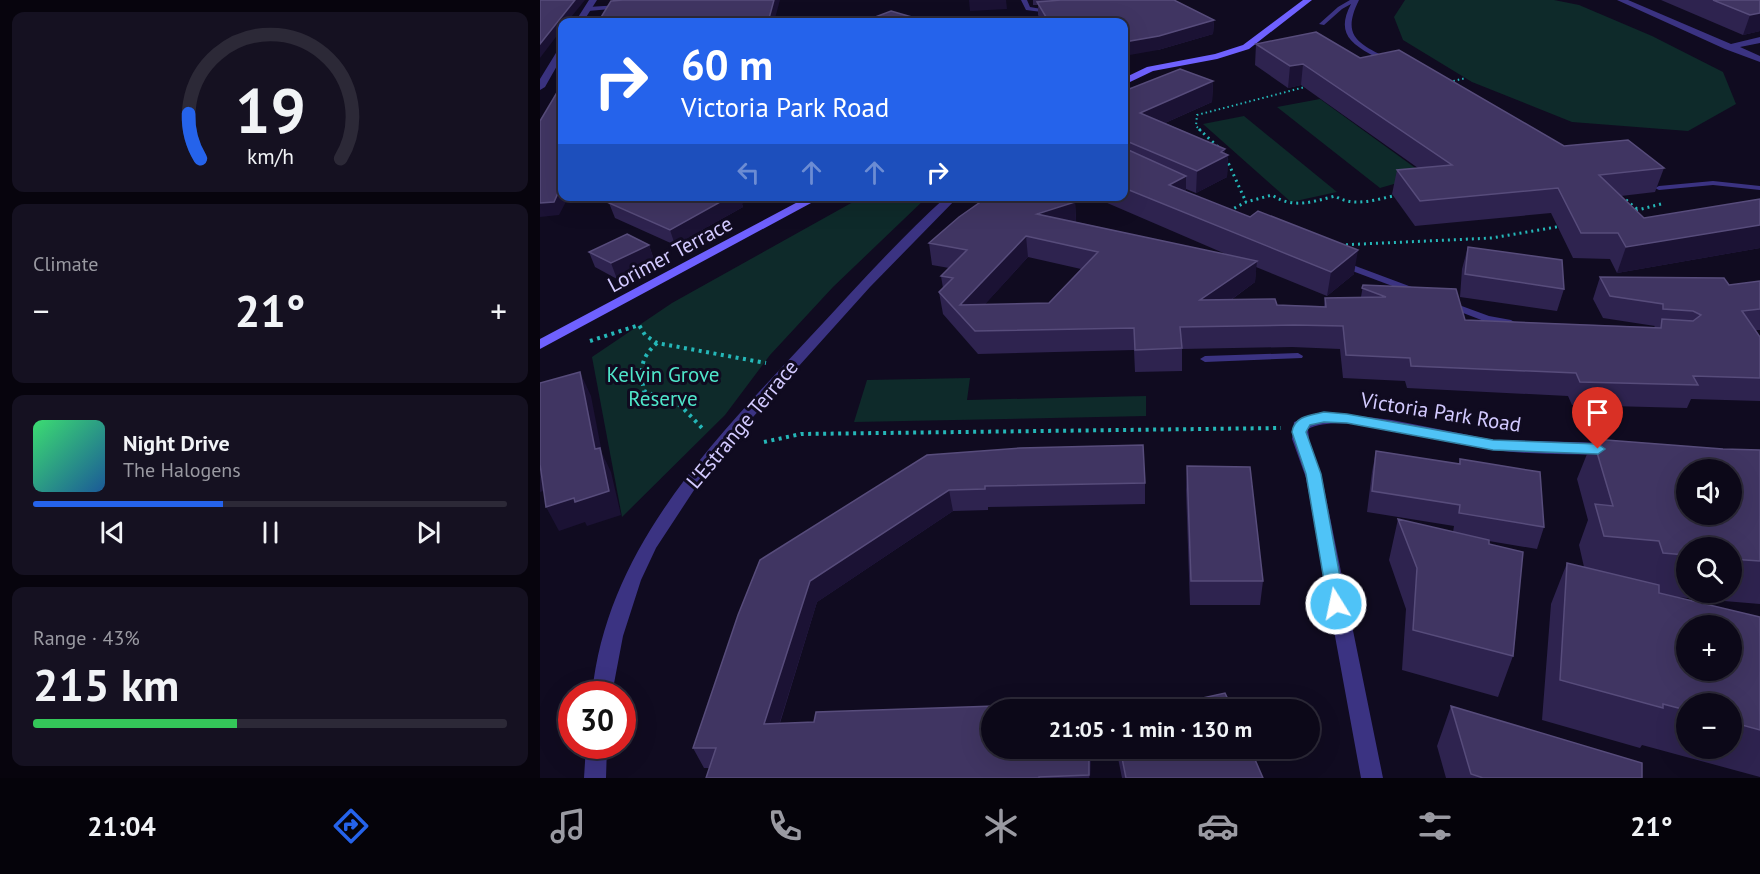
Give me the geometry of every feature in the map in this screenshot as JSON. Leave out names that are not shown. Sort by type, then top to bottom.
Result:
[{"type":"street","points":[[582,18],[593,0]]},
{"type":"street","points":[[1128,77],[1150,69],[1238,50],[1308,0]]},
{"type":"street","points":[[1621,0],[1727,47],[1760,59]]},
{"type":"street","points":[[1727,47],[1760,40]]},
{"type":"street","points":[[540,87],[558,57]]},
{"type":"street","name":"Lorimer Terrace","points":[[540,345],[810,201]]},
{"type":"street","name":"L'Estrange Terrace","points":[[605,681],[619,617],[631,581],[661,523],[699,471],[766,393],[906,240],[949,201]]},
{"type":"street","name":"Victoria Park Road","points":[[1299,428],[1313,418],[1332,417],[1493,445],[1621,449]]},
{"type":"street","points":[[1299,428],[1313,474],[1344,648],[1372,778]]},
{"type":"street","points":[[595,778],[596,759]]},
{"type":"lane","points":[[1024,0],[1028,9],[1056,10]]},
{"type":"lane","points":[[1322,24],[1340,8],[1355,0]]},
{"type":"lane","points":[[1355,0],[1348,18],[1347,27],[1350,36],[1359,46],[1400,67]]},
{"type":"lane","points":[[588,9],[624,7]]},
{"type":"lane","points":[[1659,188],[1713,183],[1760,188]]},
{"type":"lane","points":[[1330,258],[1423,295]]},
{"type":"lane","points":[[1434,299],[1487,319],[1517,325]]},
{"type":"lane","points":[[1205,359],[1298,356]]},
{"type":"path","points":[[1444,83],[1466,78]]},
{"type":"path","points":[[1246,202],[1236,187],[1233,173],[1222,151],[1196,126],[1197,115],[1317,84]]},
{"type":"path","points":[[1226,213],[1246,202],[1272,195],[1280,202],[1293,206],[1335,196],[1341,201],[1351,202],[1408,192]]},
{"type":"path","points":[[1619,193],[1637,209]]},
{"type":"path","points":[[1614,201],[1626,200]]},
{"type":"path","points":[[1627,214],[1637,209],[1667,203]]},
{"type":"path","points":[[1335,245],[1492,238],[1571,224]]},
{"type":"path","points":[[590,341],[639,325],[645,334],[657,343],[766,363]]},
{"type":"path","points":[[657,343],[643,354],[640,365],[644,391],[681,406],[703,429]]},
{"type":"path","points":[[764,442],[801,434],[1299,428]]},
{"type":"green space","points":[[1405,0],[1554,0],[1579,5],[1652,36],[1723,72],[1736,104],[1688,131],[1572,122],[1472,82],[1403,40],[1394,17]]},
{"type":"green space","points":[[1320,99],[1425,175],[1380,188],[1277,107]]},
{"type":"green space","points":[[1244,116],[1337,192],[1291,202],[1203,124]]},
{"type":"green space","name":"Kelvin Grove Reserve","points":[[855,201],[923,201],[833,287],[770,355],[725,415],[622,517],[592,357],[672,303]]},
{"type":"green space","points":[[970,378],[967,400],[1146,396],[1146,416],[854,422],[867,380]]},
{"type":"building","points":[[540,0],[575,0],[561,18],[558,18],[558,21],[540,44]]},
{"type":"building","points":[[774,0],[769,18],[600,18],[611,1]]},
{"type":"building","points":[[1174,0],[1214,20],[1159,36],[1128,41],[1128,18],[1047,18],[1037,2]]},
{"type":"building","points":[[1713,0],[1760,0],[1760,13],[1750,15]]},
{"type":"building","points":[[891,11],[915,18],[873,18]]},
{"type":"building","points":[[1316,32],[1360,58],[1399,50],[1564,146],[1628,140],[1664,168],[1599,175],[1644,218],[1760,199],[1760,225],[1626,247],[1618,233],[1581,233],[1558,188],[1420,201],[1397,170],[1452,165],[1303,64],[1290,66],[1256,44]]},
{"type":"building","points":[[1180,69],[1213,81],[1140,113],[1225,149],[1221,152],[1228,155],[1197,171],[1128,142],[1128,89]]},
{"type":"building","points":[[558,91],[558,193],[554,202],[540,203],[540,121]]},
{"type":"building","points":[[1128,150],[1186,176],[1169,185],[1250,217],[1258,211],[1358,250],[1331,272],[1128,190]]},
{"type":"building","points":[[613,201],[722,201],[670,230],[609,203]]},
{"type":"building","points":[[982,201],[1074,201],[1037,214],[1257,261],[1200,300],[1275,299],[1277,305],[1326,307],[1325,298],[1386,297],[1362,288],[1363,285],[1456,289],[1465,320],[1661,328],[1662,319],[1693,321],[1701,315],[1693,311],[1663,309],[1663,304],[1610,296],[1600,277],[1724,278],[1729,285],[1760,281],[1760,309],[1742,311],[1760,337],[1760,378],[1693,376],[1698,385],[1580,382],[1576,373],[1411,366],[1410,358],[1346,355],[1343,326],[1180,327],[1182,348],[1135,350],[1134,328],[975,331],[939,292],[953,278],[941,276],[967,250],[929,243]],"holes":[[[1026,236],[1098,252],[1049,303],[960,305]]]},
{"type":"building","points":[[627,234],[649,245],[611,263],[589,252]]},
{"type":"building","points":[[1468,247],[1562,260],[1564,289],[1465,274]]},
{"type":"building","points":[[580,372],[595,449],[600,448],[609,491],[575,502],[574,498],[546,507],[540,464],[540,383]]},
{"type":"building","points":[[1593,439],[1760,450],[1760,561],[1742,560],[1742,537],[1676,537],[1676,554],[1663,553],[1659,541],[1604,536],[1595,504],[1613,506]]},
{"type":"building","points":[[1143,445],[1145,483],[985,486],[985,489],[949,490],[810,581],[764,724],[814,722],[816,712],[981,707],[981,759],[1089,759],[1089,775],[1039,778],[706,778],[716,748],[693,748],[738,615],[760,560],[927,455],[1020,448]]},
{"type":"building","points":[[1376,451],[1460,464],[1460,459],[1540,472],[1544,527],[1459,513],[1460,505],[1372,491]]},
{"type":"building","points":[[1187,466],[1250,467],[1263,581],[1191,581]]},
{"type":"building","points":[[1398,519],[1489,540],[1489,544],[1523,552],[1513,656],[1413,630],[1417,568]]},
{"type":"building","points":[[1567,563],[1659,585],[1659,593],[1676,597],[1676,603],[1701,603],[1760,617],[1760,730],[1742,725],[1742,693],[1676,693],[1676,707],[1663,704],[1663,708],[1560,680]]},
{"type":"building","points":[[1225,693],[1228,699],[1198,699]]},
{"type":"building","points":[[1451,706],[1642,763],[1642,778],[1483,778],[1471,774]]},
{"type":"building","points":[[1122,759],[1255,759],[1263,778],[1126,778]]},
{"type":"route","points":[[1336,604],[1313,474],[1299,432],[1300,426],[1305,421],[1324,417],[1347,418],[1493,445],[1598,449]]}]
